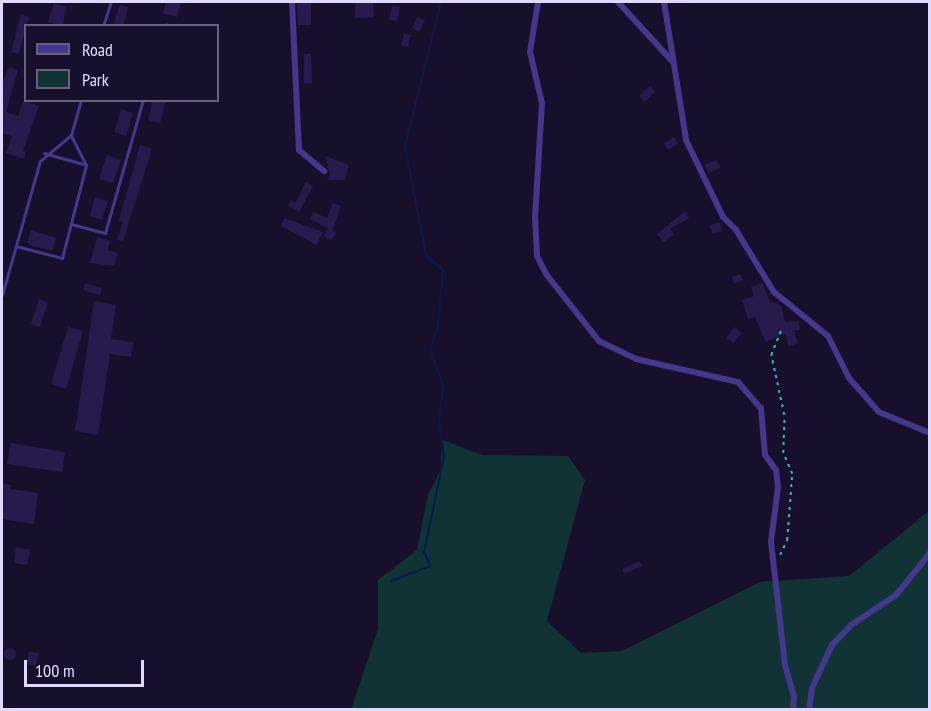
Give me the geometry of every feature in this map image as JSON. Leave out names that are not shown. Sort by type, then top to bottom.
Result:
[{"type":"street","points":[[292,2],[299,150],[324,171]]},
{"type":"street","points":[[538,2],[530,52],[542,103],[535,216],[537,256],[546,274],[600,341],[614,351],[676,370],[738,382],[749,391],[761,408],[765,455],[776,470],[773,568],[785,665],[794,696],[793,710]]},
{"type":"street","points":[[618,2],[672,61]]},
{"type":"street","points":[[664,2],[686,140],[723,217],[736,230],[763,276],[791,309],[828,336],[849,378],[879,412],[930,433]]},
{"type":"street","points":[[809,710],[812,688],[832,645],[852,626],[896,595],[930,553]]},
{"type":"lane","points":[[104,24],[111,2]]},
{"type":"lane","points":[[2,295],[44,153],[71,135],[80,102]]},
{"type":"lane","points":[[71,224],[105,233],[142,102]]},
{"type":"lane","points":[[16,246],[62,258],[86,165],[71,135]]},
{"type":"lane","points":[[44,153],[86,165]]},
{"type":"path","points":[[773,568],[787,540],[792,474],[783,453],[784,415],[771,355],[781,330]]},
{"type":"green space","points":[[442,440],[483,455],[568,456],[585,480],[547,621],[581,653],[622,651],[760,582],[849,576],[929,511],[929,709],[351,710],[378,629],[378,580],[417,550],[428,495],[441,469]]},
{"type":"building","points":[[166,2],[181,2],[177,17],[163,13]]},
{"type":"building","points":[[297,2],[311,2],[311,25],[298,25]]},
{"type":"building","points":[[355,2],[373,2],[374,17],[355,18]]},
{"type":"building","points":[[54,3],[67,7],[63,24],[48,22]]},
{"type":"building","points":[[120,5],[128,7],[124,24],[114,24]]},
{"type":"building","points":[[392,6],[400,7],[397,21],[389,20]]},
{"type":"building","points":[[21,15],[29,17],[27,24],[24,24],[24,36],[19,54],[11,52]]},
{"type":"building","points":[[417,17],[425,20],[419,32],[412,28]]},
{"type":"building","points":[[404,34],[411,35],[408,47],[401,46]]},
{"type":"building","points":[[304,54],[311,54],[312,83],[304,83]]},
{"type":"building","points":[[9,67],[18,70],[6,112],[18,116],[23,101],[39,106],[23,151],[26,152],[24,159],[6,153],[12,136],[2,133],[2,84]]},
{"type":"building","points":[[650,86],[655,92],[644,102],[639,96]]},
{"type":"building","points":[[152,102],[165,102],[160,123],[148,120]]},
{"type":"building","points":[[121,109],[133,113],[126,136],[114,132]]},
{"type":"building","points":[[674,137],[678,144],[668,150],[664,143]]},
{"type":"building","points":[[140,145],[152,149],[123,241],[117,240],[123,222],[119,220]]},
{"type":"building","points":[[107,155],[121,160],[113,183],[99,179]]},
{"type":"building","points":[[325,156],[349,165],[345,180],[327,180],[330,174]]},
{"type":"building","points":[[717,160],[720,168],[708,173],[705,164]]},
{"type":"building","points":[[306,182],[313,186],[299,212],[288,206],[291,200],[295,203]]},
{"type":"building","points":[[95,197],[108,201],[102,220],[90,216]]},
{"type":"building","points":[[333,203],[341,206],[333,230],[336,233],[331,241],[324,236],[328,228],[310,219],[313,212],[327,218]]},
{"type":"building","points":[[685,211],[689,218],[670,229],[674,234],[664,242],[657,234]]},
{"type":"building","points":[[284,218],[323,232],[316,245],[281,226]]},
{"type":"building","points":[[720,222],[722,231],[712,234],[710,225]]},
{"type":"building","points":[[31,230],[56,238],[52,251],[27,244]]},
{"type":"building","points":[[97,237],[110,241],[108,250],[118,253],[114,266],[90,263]]},
{"type":"building","points":[[740,274],[743,280],[734,284],[732,277]]},
{"type":"building","points":[[85,283],[102,288],[100,295],[83,290]]},
{"type":"building","points":[[762,283],[770,301],[781,305],[785,322],[799,321],[800,330],[794,330],[798,343],[789,346],[785,334],[766,342],[755,317],[748,319],[742,300],[754,296],[751,287]]},
{"type":"building","points":[[39,299],[48,302],[40,327],[31,324]]},
{"type":"building","points":[[94,301],[116,305],[111,339],[133,342],[131,357],[110,354],[98,435],[75,431]]},
{"type":"building","points":[[68,327],[83,331],[66,389],[51,384]]},
{"type":"building","points":[[735,327],[742,333],[733,343],[726,338]]},
{"type":"building","points":[[11,443],[65,452],[62,472],[7,464]]},
{"type":"building","points":[[2,483],[11,485],[10,489],[38,493],[34,524],[2,519]]},
{"type":"building","points":[[16,547],[30,550],[27,565],[14,563]]},
{"type":"building","points":[[639,561],[642,566],[624,574],[622,569]]},
{"type":"building","points":[[10,648],[16,654],[10,660],[4,654]]},
{"type":"building","points":[[29,651],[39,654],[35,666],[26,663]]},
{"type":"waterway","points":[[391,581],[430,566],[424,552],[444,457],[439,423],[443,386],[430,349],[438,326],[443,270],[426,255],[405,146],[441,2]]}]
